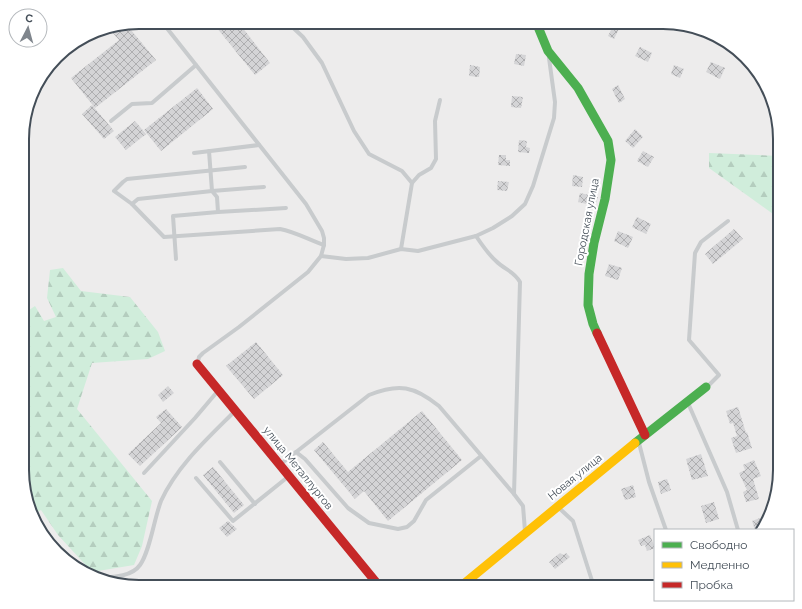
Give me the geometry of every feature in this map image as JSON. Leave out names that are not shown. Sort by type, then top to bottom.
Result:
[{"type":"street","name":"Городская улица","points":[[538,29],[548,51],[578,88],[608,140],[611,160],[605,199],[594,243],[589,274],[588,305],[593,324],[642,438]]},
{"type":"street","name":"улица Металлургов","points":[[197,364],[374,580]]},
{"type":"street","name":"Новая улица","points":[[468,580],[706,387]]},
{"type":"lane","points":[[168,29],[306,204],[322,231],[324,245],[321,256],[308,272],[239,327],[203,353],[199,357],[197,364]]},
{"type":"lane","points":[[294,29],[303,37],[322,63],[354,131],[369,154],[402,171],[412,183]]},
{"type":"lane","points":[[321,256],[346,259],[368,258],[401,249],[418,251],[476,236],[493,228],[512,216],[525,204],[533,186],[554,118],[555,102],[548,51]]},
{"type":"lane","points":[[111,121],[132,104],[152,103],[196,65]]},
{"type":"lane","points":[[401,249],[412,183],[419,175],[431,168],[436,159],[436,121],[440,100]]},
{"type":"lane","points":[[194,153],[260,145]]},
{"type":"lane","points":[[209,151],[212,191],[217,197],[218,212]]},
{"type":"lane","points":[[245,167],[127,179],[114,192],[132,204],[164,237],[280,230],[298,234],[311,241],[324,245]]},
{"type":"lane","points":[[132,204],[138,199],[264,187]]},
{"type":"lane","points":[[176,259],[173,216],[286,208]]},
{"type":"lane","points":[[706,387],[719,375],[689,340],[695,253],[702,242],[728,221]]},
{"type":"lane","points":[[476,236],[487,253],[497,263],[516,274],[520,282],[514,494]]},
{"type":"lane","points":[[280,465],[370,395],[384,389],[400,387],[421,394],[439,406],[523,506],[525,533]]},
{"type":"lane","points":[[144,473],[196,418],[218,390]]},
{"type":"lane","points":[[688,402],[727,492],[738,529]]},
{"type":"lane","points":[[114,577],[128,573],[139,566],[145,556],[166,491],[196,451],[235,410]]},
{"type":"lane","points":[[642,438],[649,482],[666,529]]},
{"type":"lane","points":[[296,452],[348,508],[369,523],[398,529],[407,527],[414,521],[426,500],[481,456]]},
{"type":"lane","points":[[220,462],[255,504]]},
{"type":"lane","points":[[196,478],[233,521],[289,476]]},
{"type":"lane","points":[[558,506],[573,522],[592,580]]},
{"type":"green space","points":[[709,153],[773,156],[773,214],[709,168]]},
{"type":"green space","points":[[63,268],[81,291],[130,297],[158,332],[165,351],[148,359],[92,363],[77,409],[152,501],[142,546],[134,565],[96,571],[88,568],[58,535],[41,510],[37,512],[31,491],[29,477],[29,310],[35,306],[44,321],[56,317],[47,298],[50,270]]},
{"type":"building","points":[[218,29],[243,29],[270,63],[255,75]]},
{"type":"building","points":[[612,29],[619,29],[614,39],[608,36]]},
{"type":"building","points":[[131,30],[156,60],[95,108],[71,78],[119,40],[113,33]]},
{"type":"building","points":[[640,47],[652,53],[648,62],[635,56]]},
{"type":"building","points":[[516,54],[526,55],[524,66],[514,64]]},
{"type":"building","points":[[711,62],[725,68],[720,79],[706,72]]},
{"type":"building","points":[[470,65],[480,67],[479,77],[469,76]]},
{"type":"building","points":[[674,65],[684,69],[680,78],[671,74]]},
{"type":"building","points":[[618,85],[625,99],[619,103],[612,89]]},
{"type":"building","points":[[197,88],[213,109],[161,151],[144,130]]},
{"type":"building","points":[[512,96],[523,97],[521,108],[511,107]]},
{"type":"building","points":[[92,105],[114,131],[104,139],[82,114]]},
{"type":"building","points":[[135,121],[146,134],[126,150],[115,137]]},
{"type":"building","points":[[635,129],[643,137],[633,148],[625,141]]},
{"type":"building","points":[[519,140],[527,141],[526,147],[530,148],[529,153],[518,152]]},
{"type":"building","points":[[643,151],[654,157],[648,167],[637,161]]},
{"type":"building","points":[[499,155],[506,155],[506,160],[510,160],[510,166],[498,165]]},
{"type":"building","points":[[573,175],[583,177],[582,187],[572,186]]},
{"type":"building","points":[[498,181],[509,182],[507,191],[497,190]]},
{"type":"building","points":[[580,193],[598,197],[595,206],[578,202]]},
{"type":"building","points":[[637,217],[651,224],[646,234],[632,227]]},
{"type":"building","points":[[734,229],[743,239],[713,264],[705,254]]},
{"type":"building","points":[[618,231],[633,237],[628,248],[614,241]]},
{"type":"building","points":[[609,264],[622,268],[618,280],[605,276]]},
{"type":"building","points":[[256,342],[283,375],[254,399],[226,366]]},
{"type":"building","points":[[168,386],[174,393],[163,402],[158,395]]},
{"type":"building","points":[[738,407],[752,448],[736,453],[731,438],[737,436],[733,423],[730,424],[726,411]]},
{"type":"building","points":[[166,409],[182,427],[140,466],[128,454],[161,423],[156,417]]},
{"type":"building","points":[[422,411],[462,460],[388,521],[364,491],[355,499],[314,450],[323,442],[348,472]]},
{"type":"building","points":[[701,454],[708,476],[692,480],[686,459]]},
{"type":"building","points":[[754,460],[761,476],[753,479],[759,499],[746,502],[743,492],[747,490],[739,473],[745,470],[743,465]]},
{"type":"building","points":[[213,467],[244,505],[234,513],[203,475]]},
{"type":"building","points":[[667,479],[671,490],[661,494],[658,482]]},
{"type":"building","points":[[633,485],[636,497],[625,500],[621,489]]},
{"type":"building","points":[[714,502],[719,519],[706,523],[701,506]]},
{"type":"building","points":[[763,517],[755,529],[752,521]]},
{"type":"building","points":[[228,521],[237,529],[227,537],[219,528]]},
{"type":"building","points":[[650,535],[654,548],[647,551],[645,545],[641,546],[638,540]]},
{"type":"building","points":[[560,553],[563,555],[566,553],[570,557],[555,569],[549,562]]},
{"type":"traffic: fast","points":[[539,29],[548,51],[578,88],[608,141],[611,160],[605,199],[594,243],[589,274],[588,305],[597,333]]},
{"type":"traffic: fast","points":[[635,443],[706,387]]},
{"type":"traffic: slow","points":[[469,580],[635,443]]},
{"type":"traffic: jam","points":[[597,333],[645,435]]},
{"type":"traffic: jam","points":[[197,364],[374,580]]}]
